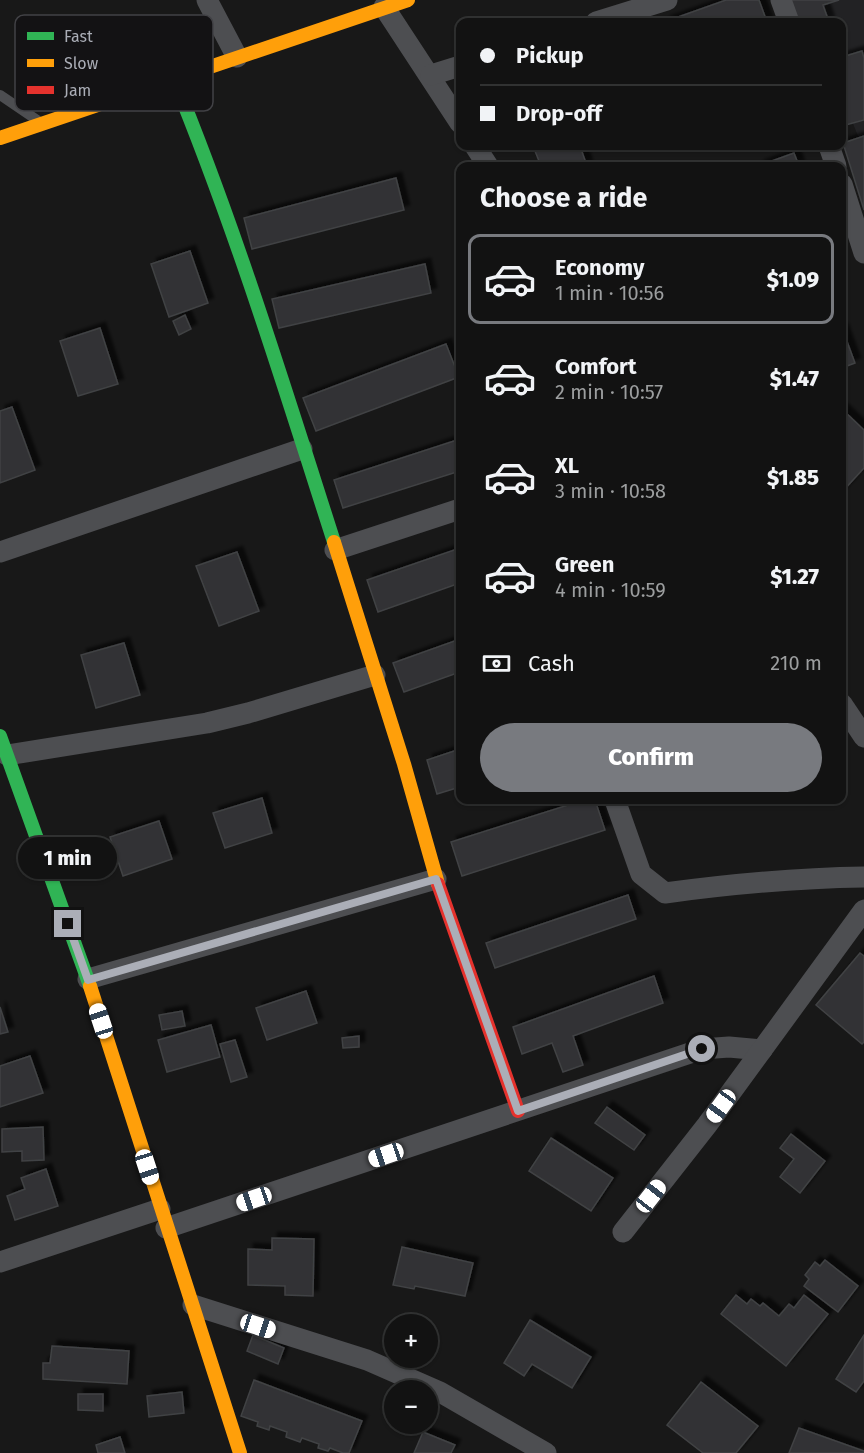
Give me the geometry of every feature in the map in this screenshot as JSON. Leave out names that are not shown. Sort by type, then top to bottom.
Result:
[{"type":"main road","points":[[213,65],[408,0]]},
{"type":"main road","points":[[0,138],[80,111]]},
{"type":"main road","points":[[187,111],[205,155],[280,376],[404,764],[436,879],[518,1111]]},
{"type":"main road","points":[[3,746],[88,980],[240,1453]]},
{"type":"street","points":[[207,0],[237,57]]},
{"type":"street","points":[[609,18],[667,0]]},
{"type":"street","points":[[782,0],[788,18]]},
{"type":"street","points":[[384,8],[431,75],[456,116]]},
{"type":"street","points":[[431,75],[456,67]]},
{"type":"street","points":[[846,197],[864,253]]},
{"type":"street","points":[[0,552],[302,449]]},
{"type":"street","points":[[335,550],[456,510]]},
{"type":"street","points":[[3,746],[207,723],[249,713],[375,675]]},
{"type":"street","points":[[846,710],[864,736]]},
{"type":"street","points":[[616,804],[641,874],[665,893],[749,882],[864,877]]},
{"type":"street","points":[[88,980],[436,879]]},
{"type":"street","points":[[623,1232],[707,1125],[864,910]]},
{"type":"street","points":[[0,1262],[163,1219],[518,1111],[702,1049],[729,1047],[762,1050]]},
{"type":"street","points":[[193,1305],[367,1360],[440,1392],[546,1453]]},
{"type":"lane","points":[[0,95],[15,105]]},
{"type":"lane","points":[[23,111],[42,124]]},
{"type":"shaded area","points":[[802,0],[864,0],[864,151],[846,106],[846,18],[809,18]]},
{"type":"building","points":[[726,0],[759,0],[766,18],[675,18]]},
{"type":"building","points":[[789,0],[839,0],[823,5],[828,18],[795,18]]},
{"type":"building","points":[[862,51],[864,58],[864,120],[846,125],[846,56]]},
{"type":"building","points":[[864,136],[864,210],[845,150],[846,142]]},
{"type":"building","points":[[535,150],[581,150],[586,162],[539,162]]},
{"type":"building","points":[[794,153],[797,162],[769,162]]},
{"type":"building","points":[[396,178],[404,210],[252,249],[244,218]]},
{"type":"building","points":[[190,251],[208,303],[169,317],[151,264]]},
{"type":"building","points":[[425,264],[431,293],[279,328],[272,299]]},
{"type":"building","points":[[185,315],[191,329],[179,335],[173,321]]},
{"type":"building","points":[[100,328],[118,384],[78,396],[60,341]]},
{"type":"building","points":[[846,339],[855,363],[846,366]]},
{"type":"building","points":[[446,344],[456,369],[456,378],[316,431],[303,398]]},
{"type":"building","points":[[12,407],[35,470],[0,483],[0,411]]},
{"type":"building","points":[[846,413],[864,430],[864,468],[846,488]]},
{"type":"building","points":[[456,440],[456,472],[343,508],[334,480]]},
{"type":"building","points":[[456,549],[456,584],[378,612],[367,580]]},
{"type":"building","points":[[237,552],[259,611],[219,626],[196,566]]},
{"type":"building","points":[[456,640],[456,673],[404,692],[393,663]]},
{"type":"building","points":[[124,643],[140,695],[96,708],[81,655]]},
{"type":"building","points":[[456,750],[456,788],[437,794],[427,760]]},
{"type":"building","points":[[262,798],[272,833],[225,848],[213,813]]},
{"type":"building","points":[[571,804],[596,804],[605,830],[462,876],[451,842]]},
{"type":"building","points":[[159,821],[172,859],[123,876],[110,837]]},
{"type":"building","points":[[628,895],[636,919],[495,968],[486,943]]},
{"type":"building","points":[[860,953],[864,956],[864,1042],[862,1044],[816,1005]]},
{"type":"building","points":[[654,976],[663,1003],[573,1036],[583,1065],[563,1072],[552,1043],[522,1054],[513,1027]]},
{"type":"building","points":[[306,991],[317,1023],[267,1040],[256,1008]]},
{"type":"building","points":[[0,1007],[8,1032],[0,1034]]},
{"type":"building","points":[[182,1011],[185,1026],[162,1030],[159,1015]]},
{"type":"building","points":[[211,1025],[220,1057],[167,1072],[158,1040]]},
{"type":"building","points":[[359,1036],[359,1047],[343,1048],[342,1038]]},
{"type":"building","points":[[235,1040],[247,1077],[231,1082],[220,1044]]},
{"type":"building","points":[[30,1056],[43,1093],[0,1107],[0,1066]]},
{"type":"building","points":[[607,1107],[645,1135],[634,1150],[595,1123]]},
{"type":"building","points":[[43,1127],[44,1160],[22,1161],[22,1151],[2,1152],[2,1129]]},
{"type":"building","points":[[791,1134],[825,1161],[800,1193],[780,1177],[794,1159],[780,1148]]},
{"type":"building","points":[[551,1138],[613,1178],[591,1211],[529,1171]]},
{"type":"building","points":[[46,1169],[58,1206],[15,1220],[7,1196],[25,1189],[21,1178]]},
{"type":"building","points":[[272,1238],[314,1239],[313,1296],[285,1295],[285,1286],[248,1285],[248,1249],[272,1250]]},
{"type":"building","points":[[402,1247],[473,1263],[465,1296],[415,1286],[414,1289],[393,1285]]},
{"type":"building","points":[[825,1260],[858,1286],[838,1312],[804,1286],[809,1279],[805,1275],[815,1262],[820,1266]]},
{"type":"building","points":[[736,1295],[747,1304],[751,1299],[760,1306],[763,1303],[779,1316],[789,1304],[794,1308],[804,1295],[828,1314],[786,1366],[721,1314]]},
{"type":"building","points":[[530,1320],[591,1357],[572,1388],[532,1364],[524,1376],[504,1363]]},
{"type":"building","points":[[253,1335],[284,1348],[278,1364],[247,1351]]},
{"type":"building","points":[[864,1335],[864,1381],[856,1392],[836,1379]]},
{"type":"building","points":[[52,1346],[129,1351],[127,1384],[43,1379],[43,1363],[50,1363]]},
{"type":"building","points":[[254,1380],[362,1421],[349,1453],[330,1448],[328,1451],[318,1448],[319,1444],[302,1438],[300,1442],[286,1437],[287,1432],[270,1426],[269,1430],[257,1426],[258,1422],[241,1416]]},
{"type":"building","points":[[701,1382],[758,1426],[736,1453],[703,1453],[667,1425]]},
{"type":"building","points":[[182,1392],[184,1413],[149,1417],[147,1396]]},
{"type":"building","points":[[78,1394],[103,1394],[103,1411],[78,1410]]},
{"type":"building","points":[[799,1428],[864,1451],[864,1453],[789,1453]]},
{"type":"building","points":[[422,1434],[428,1434],[455,1445],[451,1453],[414,1453]]},
{"type":"building","points":[[120,1437],[125,1453],[98,1453],[96,1445]]},
{"type":"traffic: fast","points":[[187,111],[239,251],[334,542]]},
{"type":"traffic: fast","points":[[0,736],[90,986]]},
{"type":"traffic: slow","points":[[213,66],[408,0]]},
{"type":"traffic: slow","points":[[0,138],[80,111]]},
{"type":"traffic: slow","points":[[334,542],[404,764],[438,884]]},
{"type":"traffic: slow","points":[[90,986],[240,1453]]},
{"type":"traffic: jam","points":[[438,884],[518,1111]]},
{"type":"route","points":[[68,924],[88,980],[436,879],[518,1111],[702,1049]]}]
